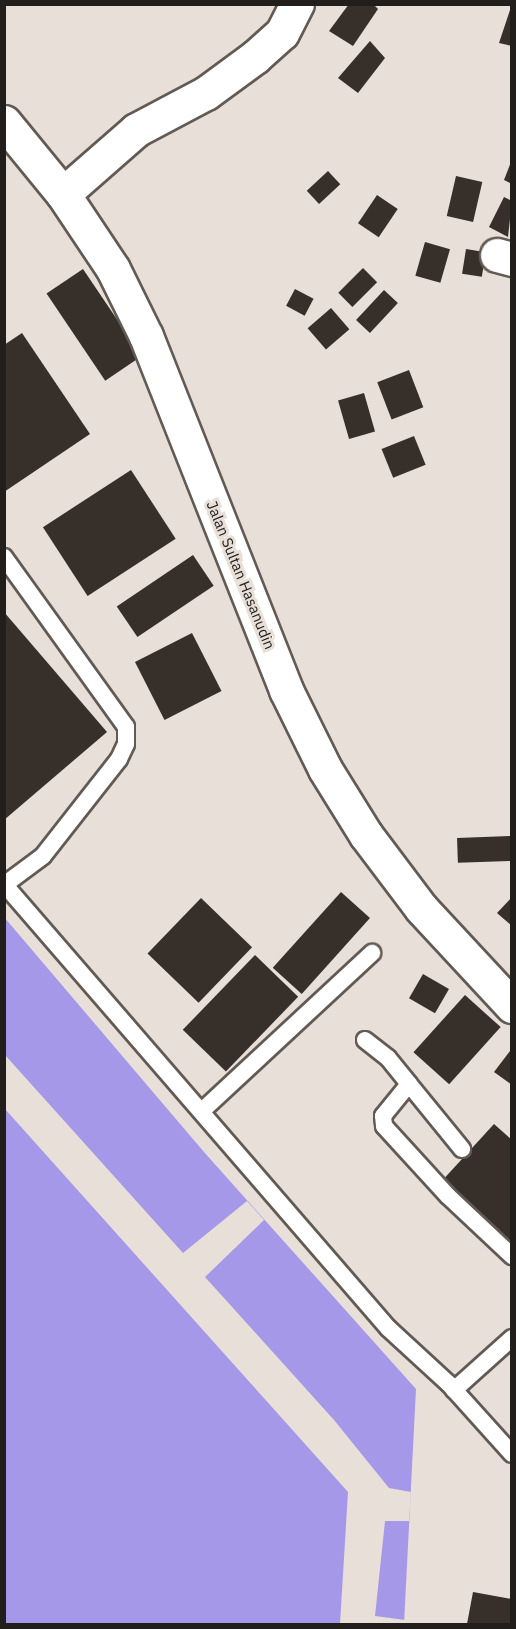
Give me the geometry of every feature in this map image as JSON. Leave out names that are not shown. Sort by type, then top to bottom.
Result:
[{"type":"main road","points":[[63,194],[136,130],[206,93],[255,57],[282,33],[297,4]]},
{"type":"main road","name":"Jalan Sultan Hasanudin","points":[[4,122],[63,194],[113,268],[146,336],[286,690],[325,769],[366,835],[421,908],[512,1006]]},
{"type":"lane","points":[[4,557],[126,727],[126,744],[119,759],[43,856],[5,884],[203,1110],[388,1328],[454,1390],[512,1454]]},
{"type":"lane","points":[[203,1110],[372,953]]},
{"type":"lane","points":[[365,1040],[388,1058],[462,1149]]},
{"type":"lane","points":[[409,1084],[383,1116],[384,1125],[448,1196],[512,1256]]},
{"type":"lane","points":[[454,1390],[512,1338]]},
{"type":"shaded area","points":[[4,917],[204,1152],[416,1389],[404,1624],[5,1624]]},
{"type":"pier","points":[[5,1055],[183,1253],[247,1201],[264,1220],[205,1277],[334,1420],[389,1488],[411,1492],[409,1521],[385,1521],[375,1616],[405,1620],[404,1624],[340,1624],[348,1492],[5,1109]]},
{"type":"building","points":[[349,4],[373,4],[378,9],[353,46],[329,31]]},
{"type":"building","points":[[512,7],[512,46],[499,43]]},
{"type":"building","points":[[370,41],[385,58],[358,93],[338,78]]},
{"type":"building","points":[[512,162],[512,184],[504,180]]},
{"type":"building","points":[[328,171],[340,184],[319,204],[307,191]]},
{"type":"building","points":[[456,176],[482,182],[473,222],[447,216]]},
{"type":"building","points":[[377,195],[398,209],[379,237],[358,223]]},
{"type":"building","points":[[504,197],[512,201],[508,237],[489,227]]},
{"type":"building","points":[[425,242],[450,249],[440,283],[415,276]]},
{"type":"building","points":[[466,249],[486,252],[482,277],[462,274]]},
{"type":"building","points":[[363,268],[377,282],[352,307],[338,293]]},
{"type":"building","points":[[83,269],[142,356],[105,381],[47,294]]},
{"type":"building","points":[[295,289],[314,299],[305,316],[286,306]]},
{"type":"building","points":[[384,290],[398,303],[370,333],[356,320]]},
{"type":"building","points":[[331,308],[349,329],[326,349],[308,328]]},
{"type":"building","points":[[22,333],[90,434],[4,492],[4,345]]},
{"type":"building","points":[[409,370],[423,407],[392,420],[377,382]]},
{"type":"building","points":[[364,393],[375,431],[349,439],[338,400]]},
{"type":"building","points":[[414,436],[426,465],[393,478],[382,449]]},
{"type":"building","points":[[131,470],[176,539],[88,596],[43,527]]},
{"type":"building","points":[[193,555],[214,586],[137,637],[117,606]]},
{"type":"building","points":[[4,612],[107,732],[4,820]]},
{"type":"building","points":[[192,633],[222,691],[164,720],[135,662]]},
{"type":"building","points":[[511,836],[512,861],[458,863],[457,838]]},
{"type":"building","points":[[341,892],[370,918],[302,994],[273,968]]},
{"type":"building","points":[[512,897],[512,926],[497,913]]},
{"type":"building","points":[[201,898],[252,947],[199,1003],[148,953]]},
{"type":"building","points":[[255,955],[298,997],[226,1071],[183,1030]]},
{"type":"building","points":[[423,974],[449,989],[435,1013],[409,998]]},
{"type":"building","points":[[465,995],[501,1027],[449,1084],[413,1052]]},
{"type":"building","points":[[510,1051],[512,1052],[512,1085],[494,1072]]},
{"type":"building","points":[[494,1124],[512,1140],[512,1249],[440,1183]]},
{"type":"building","points":[[473,1592],[512,1599],[512,1624],[467,1624]]}]
